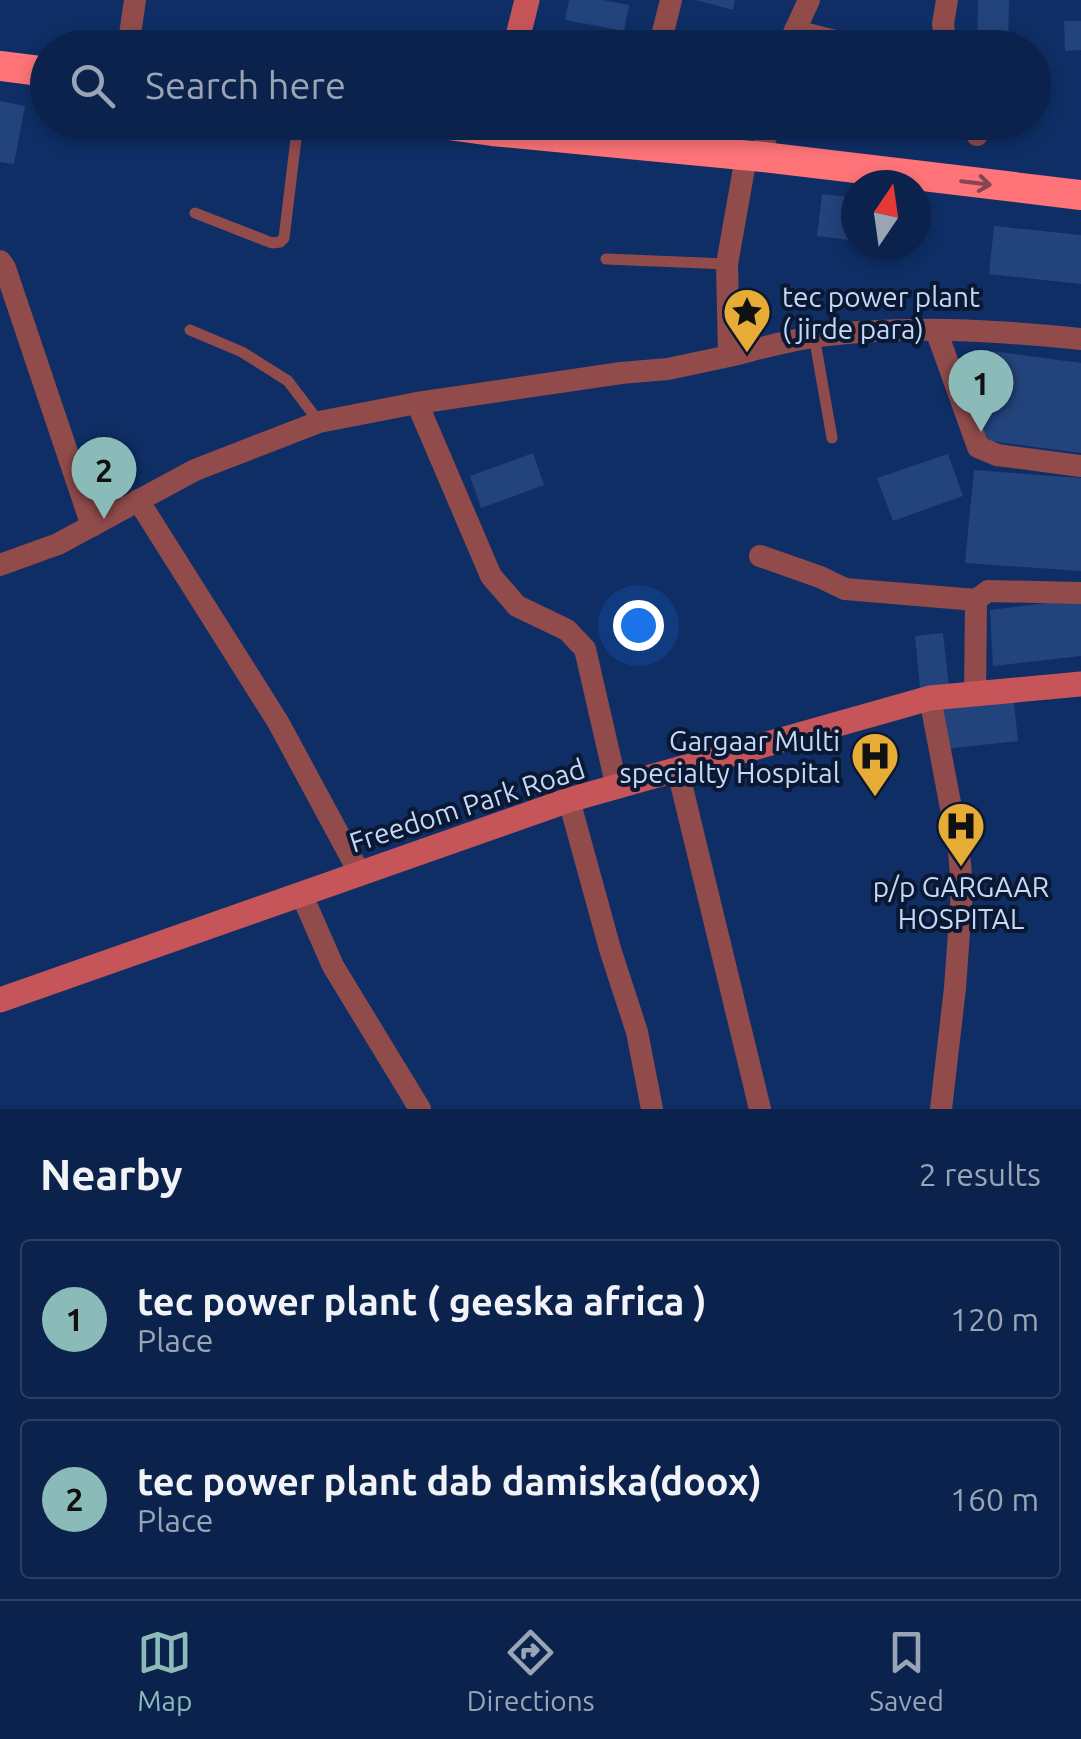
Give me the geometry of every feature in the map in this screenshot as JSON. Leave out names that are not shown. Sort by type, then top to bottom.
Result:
[{"type":"highway","points":[[0,66],[30,70]]},
{"type":"highway","points":[[670,140],[754,157],[1081,195]]},
{"type":"street","points":[[131,30],[135,0]]},
{"type":"street","points":[[520,30],[528,0]]},
{"type":"street","points":[[663,30],[672,0]]},
{"type":"street","points":[[795,30],[809,0]]},
{"type":"street","points":[[944,30],[947,0]]},
{"type":"street","points":[[729,356],[727,264],[760,140]]},
{"type":"street","points":[[0,261],[92,526]]},
{"type":"street","points":[[0,565],[58,544],[195,470],[319,422],[418,403],[668,368],[814,336],[871,330],[936,330],[1021,332],[1081,339]]},
{"type":"street","points":[[936,330],[978,447],[997,455],[1081,466]]},
{"type":"street","points":[[418,403],[491,576],[517,606],[567,630],[585,649],[617,788]]},
{"type":"street","points":[[138,500],[278,722],[359,872]]},
{"type":"street","points":[[760,556],[845,589],[976,600],[988,591],[1081,593]]},
{"type":"street","points":[[976,600],[976,694]]},
{"type":"street","name":"Freedom Park Road","points":[[0,1000],[568,800],[930,698],[1081,684]]},
{"type":"street","points":[[930,698],[962,890],[941,1109]]},
{"type":"street","points":[[678,770],[760,1109]]},
{"type":"street","points":[[568,800],[636,1032],[652,1109]]},
{"type":"street","points":[[300,892],[333,966],[420,1109]]},
{"type":"lane","points":[[195,214],[272,243],[280,242],[284,238],[296,140]]},
{"type":"lane","points":[[606,259],[727,264]]},
{"type":"lane","points":[[190,330],[242,352],[288,380],[319,422]]},
{"type":"lane","points":[[814,336],[832,438]]},
{"type":"building","points":[[569,0],[629,5],[624,30],[565,20]]},
{"type":"building","points":[[695,0],[735,0],[733,10]]},
{"type":"building","points":[[978,0],[1009,0],[1008,30],[977,30]]},
{"type":"building","points":[[1064,21],[1081,21],[1081,50],[1065,51]]},
{"type":"building","points":[[0,101],[25,106],[14,164],[0,162]]},
{"type":"building","points":[[822,194],[841,196],[841,239],[817,236]]},
{"type":"building","points":[[994,226],[1081,235],[1081,284],[989,274]]},
{"type":"building","points":[[993,351],[1081,363],[1081,453],[982,440]]},
{"type":"building","points":[[533,453],[544,485],[481,508],[470,476]]},
{"type":"building","points":[[948,454],[963,496],[893,521],[877,478]]},
{"type":"building","points":[[974,470],[1081,478],[1081,571],[965,563]]},
{"type":"building","points":[[1081,599],[1081,656],[993,666],[990,610]]},
{"type":"building","points":[[943,633],[949,686],[920,689],[915,636]]},
{"type":"building","points":[[1013,693],[1018,741],[944,749],[938,701]]},
{"type":"place","name":"tec power plant ( jirde para)","points":[[747,354]]},
{"type":"place","name":"tec power plant ( geeska africa )","points":[[981,432]]},
{"type":"place","name":"tec power plant dab damiska(doox)","points":[[104,519]]},
{"type":"place","name":"Gargaar Multi specialty Hospital","points":[[875,798]]},
{"type":"place","name":"p/p GARGAAR HOSPITAL","points":[[961,868]]}]
